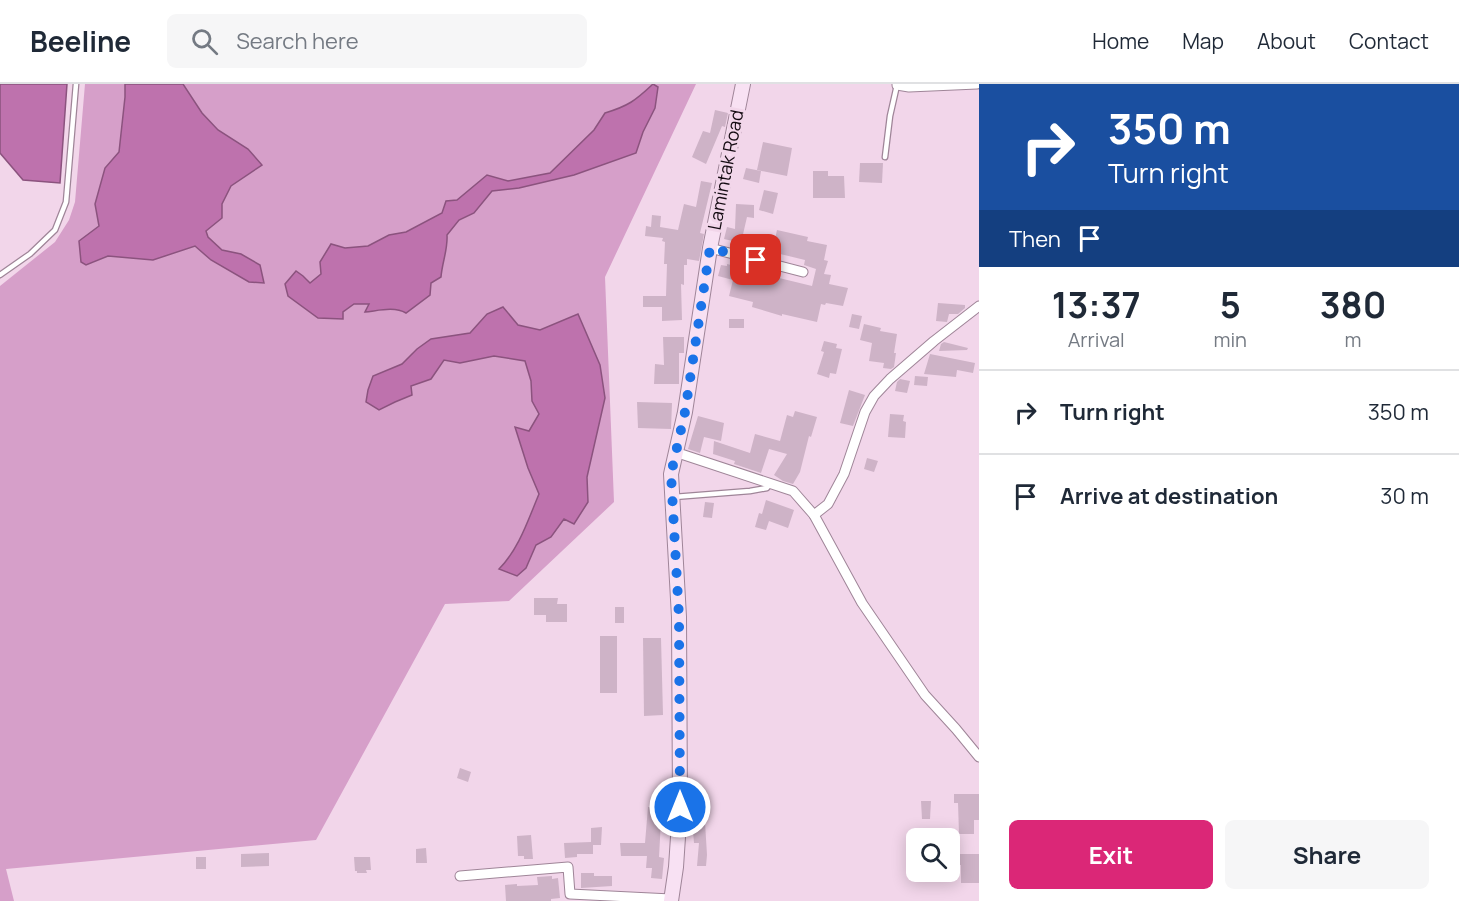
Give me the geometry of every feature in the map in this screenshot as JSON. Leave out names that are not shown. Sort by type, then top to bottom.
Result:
[{"type":"main road","name":"Lamintak Road","points":[[671,900],[680,807],[679,617],[671,474],[685,412],[710,248],[743,84]]},
{"type":"street","points":[[897,85],[909,87],[977,84]]},
{"type":"street","points":[[710,248],[803,272]]},
{"type":"street","points":[[814,515],[828,504],[844,474],[865,412],[874,396],[934,341],[979,306]]},
{"type":"street","points":[[675,452],[793,491],[814,515],[862,603],[925,695],[979,757]]},
{"type":"street","points":[[460,876],[568,867],[570,894],[671,900]]},
{"type":"lane","points":[[0,275],[30,254],[55,230],[66,202],[76,84]]},
{"type":"lane","points":[[885,157],[890,116],[897,85]]},
{"type":"lane","points":[[673,497],[750,491],[767,488],[770,484]]},
{"type":"shaded area","points":[[0,84],[67,84],[60,183],[23,180],[0,153]]},
{"type":"shaded area","points":[[85,84],[696,84],[605,277],[614,502],[509,601],[445,604],[316,840],[6,869],[14,901],[0,901],[0,286],[55,242],[69,220],[75,202]]},
{"type":"shaded area","points":[[125,84],[183,84],[202,113],[218,130],[248,149],[262,165],[231,186],[222,204],[222,218],[206,231],[208,237],[222,250],[241,254],[260,265],[264,283],[249,282],[211,260],[195,246],[153,260],[108,256],[86,265],[81,262],[79,241],[99,226],[95,204],[105,168],[119,152]]},
{"type":"shaded area","points":[[653,84],[658,87],[655,108],[636,153],[574,175],[519,188],[492,191],[474,213],[459,220],[447,235],[441,277],[431,283],[430,295],[406,313],[391,309],[365,312],[369,304],[354,304],[343,312],[343,319],[318,318],[288,296],[285,284],[296,271],[310,283],[321,274],[320,262],[331,244],[345,248],[368,246],[389,235],[406,232],[442,213],[446,201],[457,200],[487,175],[508,181],[550,173],[594,130],[605,113],[631,102]]},
{"type":"shaded area","points":[[503,307],[518,325],[540,330],[578,314],[600,365],[605,398],[587,477],[588,502],[574,524],[564,519],[551,537],[536,545],[526,568],[517,576],[499,569],[518,543],[539,494],[515,427],[529,431],[539,414],[532,401],[531,381],[525,361],[494,356],[460,363],[444,360],[431,379],[411,386],[412,395],[379,410],[366,402],[373,376],[402,364],[431,339],[470,333],[487,314]]},
{"type":"building","points":[[715,110],[728,113],[725,127],[722,126],[706,164],[692,157],[703,131],[710,133]]},
{"type":"building","points":[[763,142],[792,148],[787,176],[757,170]]},
{"type":"building","points":[[860,163],[883,163],[882,183],[859,182]]},
{"type":"building","points":[[746,168],[761,171],[759,183],[743,179]]},
{"type":"building","points":[[813,171],[828,171],[828,176],[844,176],[845,198],[813,198]]},
{"type":"building","points":[[701,181],[712,183],[700,233],[704,234],[699,261],[687,259],[687,265],[684,265],[684,285],[681,284],[682,320],[662,321],[662,307],[643,307],[643,296],[666,296],[665,242],[662,241],[663,238],[645,236],[646,226],[651,227],[652,215],[661,216],[660,227],[678,230],[684,204],[696,207]]},
{"type":"building","points":[[764,190],[778,193],[773,214],[759,210]]},
{"type":"building","points":[[736,204],[754,205],[754,218],[747,217],[741,243],[724,239],[727,227],[735,229]]},
{"type":"building","points":[[777,230],[808,237],[807,241],[827,245],[824,260],[828,261],[824,274],[831,275],[829,284],[848,288],[843,306],[821,304],[817,322],[782,314],[782,316],[752,307],[753,302],[729,296],[733,280],[718,276],[721,265],[727,266],[727,264],[761,271],[776,275],[775,277],[812,286],[816,269],[804,265],[805,260],[772,252]]},
{"type":"building","points":[[938,303],[965,305],[965,308],[958,314],[949,314],[947,322],[936,321]]},
{"type":"building","points":[[852,314],[862,316],[859,329],[849,327]]},
{"type":"building","points":[[729,319],[744,319],[744,328],[729,328]]},
{"type":"building","points":[[864,324],[881,328],[880,331],[897,334],[894,367],[891,369],[883,368],[884,363],[869,361],[872,343],[860,340]]},
{"type":"building","points":[[663,337],[684,337],[684,353],[679,353],[679,384],[654,384],[655,364],[664,365]]},
{"type":"building","points":[[824,341],[837,344],[836,348],[842,349],[836,374],[830,373],[829,378],[817,374],[824,352],[821,351]]},
{"type":"building","points":[[944,342],[968,348],[967,350],[939,351]]},
{"type":"building","points":[[930,354],[975,363],[973,373],[957,370],[956,377],[924,374]]},
{"type":"building","points":[[915,376],[928,377],[927,386],[914,385]]},
{"type":"building","points":[[900,379],[910,381],[907,393],[895,391]]},
{"type":"building","points":[[849,390],[865,395],[853,426],[840,423]]},
{"type":"building","points":[[637,402],[672,403],[671,429],[638,428]]},
{"type":"building","points":[[795,411],[817,417],[811,437],[809,436],[800,472],[793,484],[774,475],[787,454],[769,449],[761,473],[713,454],[714,441],[750,453],[755,434],[780,441],[787,415],[793,417]]},
{"type":"building","points":[[890,414],[904,415],[905,438],[888,437]]},
{"type":"building","points":[[698,416],[724,423],[721,441],[704,437],[700,453],[688,449]]},
{"type":"building","points":[[867,458],[878,461],[874,472],[864,469]]},
{"type":"building","points":[[766,500],[794,510],[788,528],[769,521],[766,530],[755,527]]},
{"type":"building","points":[[705,502],[714,503],[712,518],[703,517]]},
{"type":"building","points":[[534,598],[558,598],[557,604],[567,604],[567,622],[546,622],[546,615],[534,615]]},
{"type":"building","points":[[615,607],[624,607],[624,623],[615,623]]},
{"type":"building","points":[[600,636],[617,636],[617,693],[600,693]]},
{"type":"building","points":[[643,638],[661,638],[663,715],[644,716]]},
{"type":"building","points":[[460,768],[471,772],[468,782],[457,778]]},
{"type":"building","points":[[954,794],[979,794],[979,820],[974,820],[974,834],[960,834],[958,803],[954,803]]},
{"type":"building","points":[[921,801],[931,801],[930,819],[922,819]]},
{"type":"building","points":[[648,807],[668,808],[667,820],[661,820],[659,857],[664,858],[662,879],[651,878],[652,868],[646,868],[647,856],[621,856],[620,843],[645,843]]},
{"type":"building","points":[[691,822],[705,822],[706,866],[697,866],[699,843],[694,843]]},
{"type":"building","points":[[602,827],[601,845],[593,845],[593,854],[577,854],[577,857],[565,858],[564,843],[591,842],[591,828]]},
{"type":"building","points":[[531,835],[533,859],[524,859],[524,856],[518,856],[517,836]]},
{"type":"building","points":[[426,848],[427,863],[416,863],[416,849]]},
{"type":"building","points":[[269,853],[269,866],[241,867],[241,854]]},
{"type":"building","points":[[960,854],[979,854],[979,883],[961,883]]},
{"type":"building","points":[[196,857],[206,857],[206,869],[196,869]]},
{"type":"building","points":[[354,857],[370,857],[371,870],[366,870],[367,873],[357,873]]},
{"type":"building","points":[[581,873],[612,876],[612,886],[581,888]]},
{"type":"building","points":[[552,876],[552,879],[558,878],[560,898],[551,899],[551,901],[506,901],[505,885],[538,885],[537,877]]},
{"type":"route","points":[[680,807],[679,617],[671,474],[685,412],[710,248],[756,260]]}]
